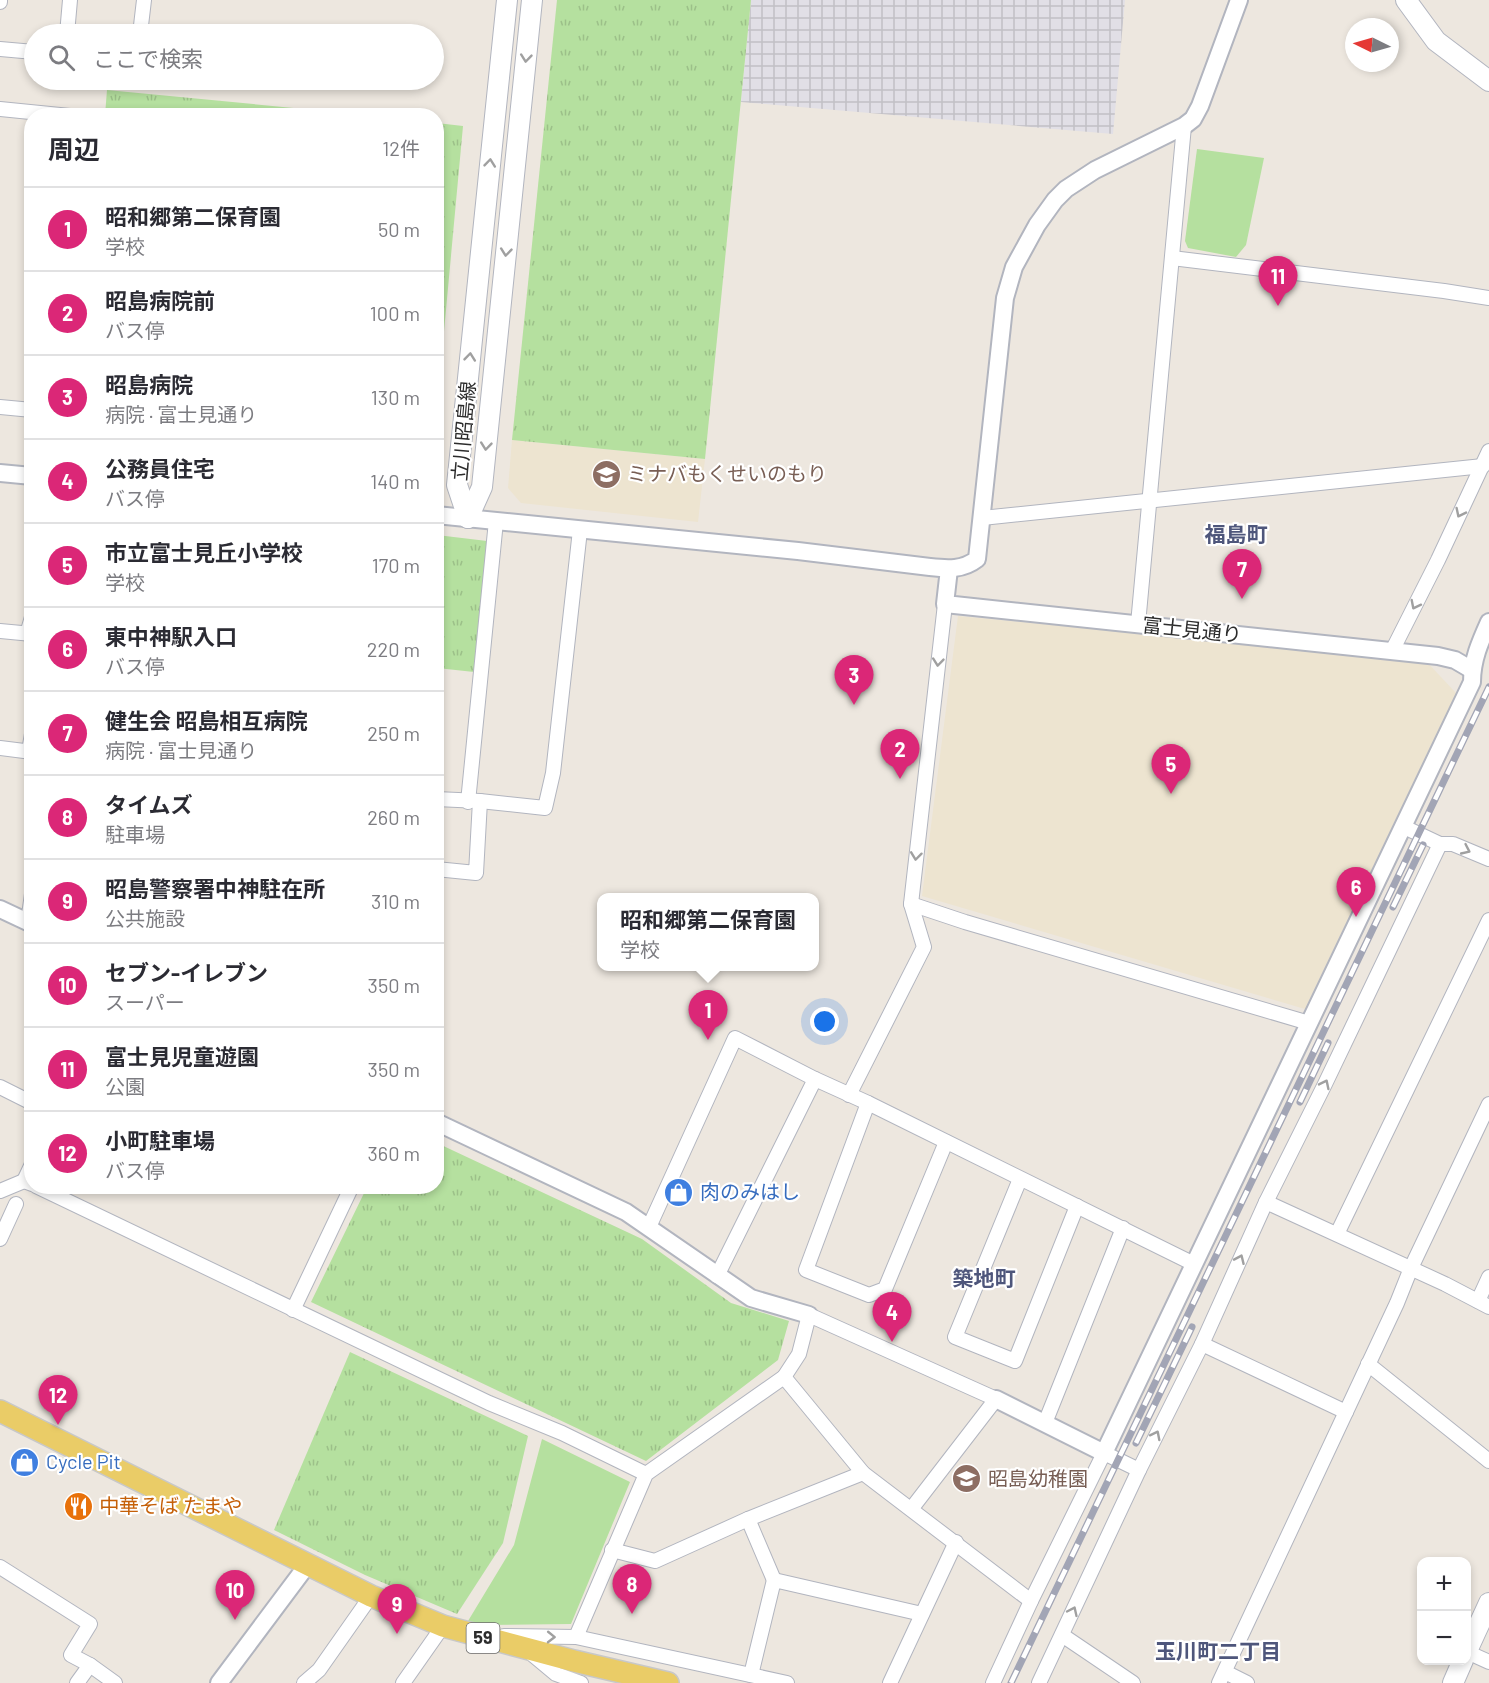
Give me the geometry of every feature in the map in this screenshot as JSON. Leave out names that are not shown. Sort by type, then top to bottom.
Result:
[{"type":"main road","name":"立川昭島線","points":[[468,518],[457,485],[507,0]]},
{"type":"main road","name":"立川昭島線","points":[[468,518],[482,487],[532,0]]},
{"type":"main road","points":[[1406,0],[1436,41],[1489,81]]},
{"type":"main road","name":"59","points":[[0,1411],[371,1596],[443,1626],[526,1649],[668,1683]]},
{"type":"main road","points":[[1471,1644],[1489,1604]]},
{"type":"main road","points":[[1453,1683],[1461,1665]]},
{"type":"street","points":[[68,24],[70,0]]},
{"type":"street","points":[[141,24],[144,0]]},
{"type":"street","points":[[444,516],[798,551],[949,569],[968,566],[977,559],[1005,298],[1014,267],[1045,213],[1066,189],[1095,170],[1184,126],[1193,119],[1200,106],[1239,0]]},
{"type":"street","points":[[0,49],[24,51]]},
{"type":"street","points":[[0,109],[24,111]]},
{"type":"street","points":[[1138,624],[1184,126]]},
{"type":"street","points":[[1172,258],[1489,298]]},
{"type":"street","points":[[0,407],[24,409]]},
{"type":"street","points":[[1392,651],[1489,451]]},
{"type":"street","points":[[982,518],[1483,466]]},
{"type":"street","points":[[0,473],[24,475]]},
{"type":"street","points":[[444,870],[476,873],[474,801],[496,521]]},
{"type":"street","points":[[444,799],[545,808],[554,773],[580,530]]},
{"type":"street","points":[[849,1095],[924,947],[911,904],[949,569]]},
{"type":"street","name":"富士見通り","points":[[945,604],[1392,651],[1455,660],[1472,670]]},
{"type":"street","points":[[993,1683],[1472,682],[1472,670],[1478,645],[1489,622]]},
{"type":"street","points":[[0,631],[24,633]]},
{"type":"street","points":[[0,748],[24,751]]},
{"type":"street","points":[[1404,827],[1440,844],[1453,844],[1489,859]]},
{"type":"street","points":[[1038,1683],[1440,844]]},
{"type":"street","points":[[911,904],[1309,1023]]},
{"type":"street","points":[[0,909],[24,920]]},
{"type":"street","points":[[1337,1234],[1489,920]]},
{"type":"street","points":[[649,1227],[735,1038],[1194,1264]]},
{"type":"street","points":[[717,1276],[815,1079]]},
{"type":"street","points":[[0,1087],[24,1099]]},
{"type":"street","points":[[868,1103],[806,1270],[869,1295],[885,1289],[946,1142]]},
{"type":"street","points":[[1248,1683],[1222,1677],[1489,1104]]},
{"type":"street","points":[[444,1126],[626,1212],[751,1298],[809,1314],[996,1399],[1139,1470]]},
{"type":"street","points":[[1020,1179],[955,1337],[1015,1361],[1077,1206]]},
{"type":"street","points":[[0,1191],[24,1185]]},
{"type":"street","points":[[51,1194],[489,1403],[562,1433],[646,1474]]},
{"type":"street","points":[[293,1310],[348,1194]]},
{"type":"street","points":[[1266,1203],[1411,1268],[1483,1304],[1489,1277]]},
{"type":"street","points":[[0,1239],[15,1204]]},
{"type":"street","points":[[1045,1423],[1122,1228]]},
{"type":"street","points":[[576,1637],[646,1474],[784,1377],[799,1354],[809,1314]]},
{"type":"street","points":[[1202,1344],[1346,1412]]},
{"type":"street","points":[[1368,1364],[1489,1461]]},
{"type":"street","points":[[784,1377],[863,1473],[1031,1600]]},
{"type":"street","points":[[912,1508],[996,1399]]},
{"type":"street","points":[[612,1550],[655,1562],[748,1520],[863,1473]]},
{"type":"street","points":[[748,1520],[774,1580],[751,1675]]},
{"type":"street","points":[[890,1683],[956,1542]]},
{"type":"street","points":[[219,1683],[308,1564]]},
{"type":"street","points":[[0,1567],[90,1624],[71,1655],[116,1683]]},
{"type":"street","points":[[774,1580],[922,1614]]},
{"type":"street","points":[[304,1683],[319,1670],[371,1596]]},
{"type":"street","points":[[410,1680],[443,1626]]},
{"type":"street","points":[[472,1635],[576,1637],[787,1683]]},
{"type":"street","points":[[1062,1635],[1133,1683]]},
{"type":"street","points":[[526,1649],[556,1674],[581,1683]]},
{"type":"street","points":[[1471,1655],[1489,1662]]},
{"type":"street","points":[[77,1683],[90,1665]]},
{"type":"shaded area","points":[[751,0],[1125,0],[1113,134],[741,102]]},
{"type":"shaded area","name":"ミナバもくせいのもり","points":[[512,440],[705,459],[698,522],[521,503],[508,488]]},
{"type":"shaded area","points":[[958,616],[1426,661],[1456,693],[1305,1009],[922,896]]},
{"type":"green space","points":[[557,0],[751,0],[705,459],[512,440]]},
{"type":"green space","points":[[107,90],[294,108],[106,108]]},
{"type":"green space","points":[[444,124],[463,126],[444,331]]},
{"type":"green space","points":[[1197,149],[1264,158],[1246,245],[1236,257],[1188,248],[1185,241]]},
{"type":"green space","points":[[444,536],[487,541],[474,672],[444,669]]},
{"type":"green space","points":[[444,1146],[642,1239],[731,1303],[789,1321],[778,1360],[646,1461],[311,1302],[364,1194],[444,1194]]},
{"type":"green space","points":[[350,1352],[528,1436],[503,1543],[457,1614],[365,1575],[274,1530]]},
{"type":"green space","points":[[542,1439],[630,1482],[571,1624],[480,1625],[468,1621],[514,1545]]},
{"type":"railway","points":[[1011,1683],[1489,687]]},
{"type":"railway","points":[[1393,907],[1423,845]]},
{"type":"railway","points":[[1300,1102],[1328,1043]]},
{"type":"railway","points":[[1136,1443],[1192,1327]]},
{"type":"place","name":"富士見児童遊園","points":[[1278,306]]},
{"type":"place","name":"ミナバもくせいのもり","points":[[606,474]]},
{"type":"place","name":"健生会 昭島相互病院","points":[[1242,599]]},
{"type":"place","name":"昭島病院","points":[[854,705]]},
{"type":"place","name":"昭島病院前","points":[[900,779]]},
{"type":"place","name":"市立富士見丘小学校","points":[[1171,794]]},
{"type":"place","name":"東中神駅入口","points":[[1356,917]]},
{"type":"place","name":"昭和郷第二保育園","points":[[708,1040]]},
{"type":"place","name":"肉のみはし","points":[[679,1192]]},
{"type":"place","name":"公務員住宅","points":[[892,1342]]},
{"type":"place","name":"小町駐車場","points":[[58,1425]]},
{"type":"place","name":"Cycle Pit","points":[[25,1462]]},
{"type":"place","name":"昭島幼稚園","points":[[967,1479]]},
{"type":"place","name":"中華そば たまや","points":[[78,1506]]},
{"type":"place","name":"タイムズ","points":[[632,1614]]},
{"type":"place","name":"セブン-イレブン","points":[[235,1620]]},
{"type":"place","name":"昭島警察署中神駐在所","points":[[397,1634]]},
{"type":"district","name":"福島町","points":[[1236,535]]},
{"type":"district","name":"築地町","points":[[984,1279]]},
{"type":"district","name":"玉川町二丁目","points":[[1218,1652]]}]
